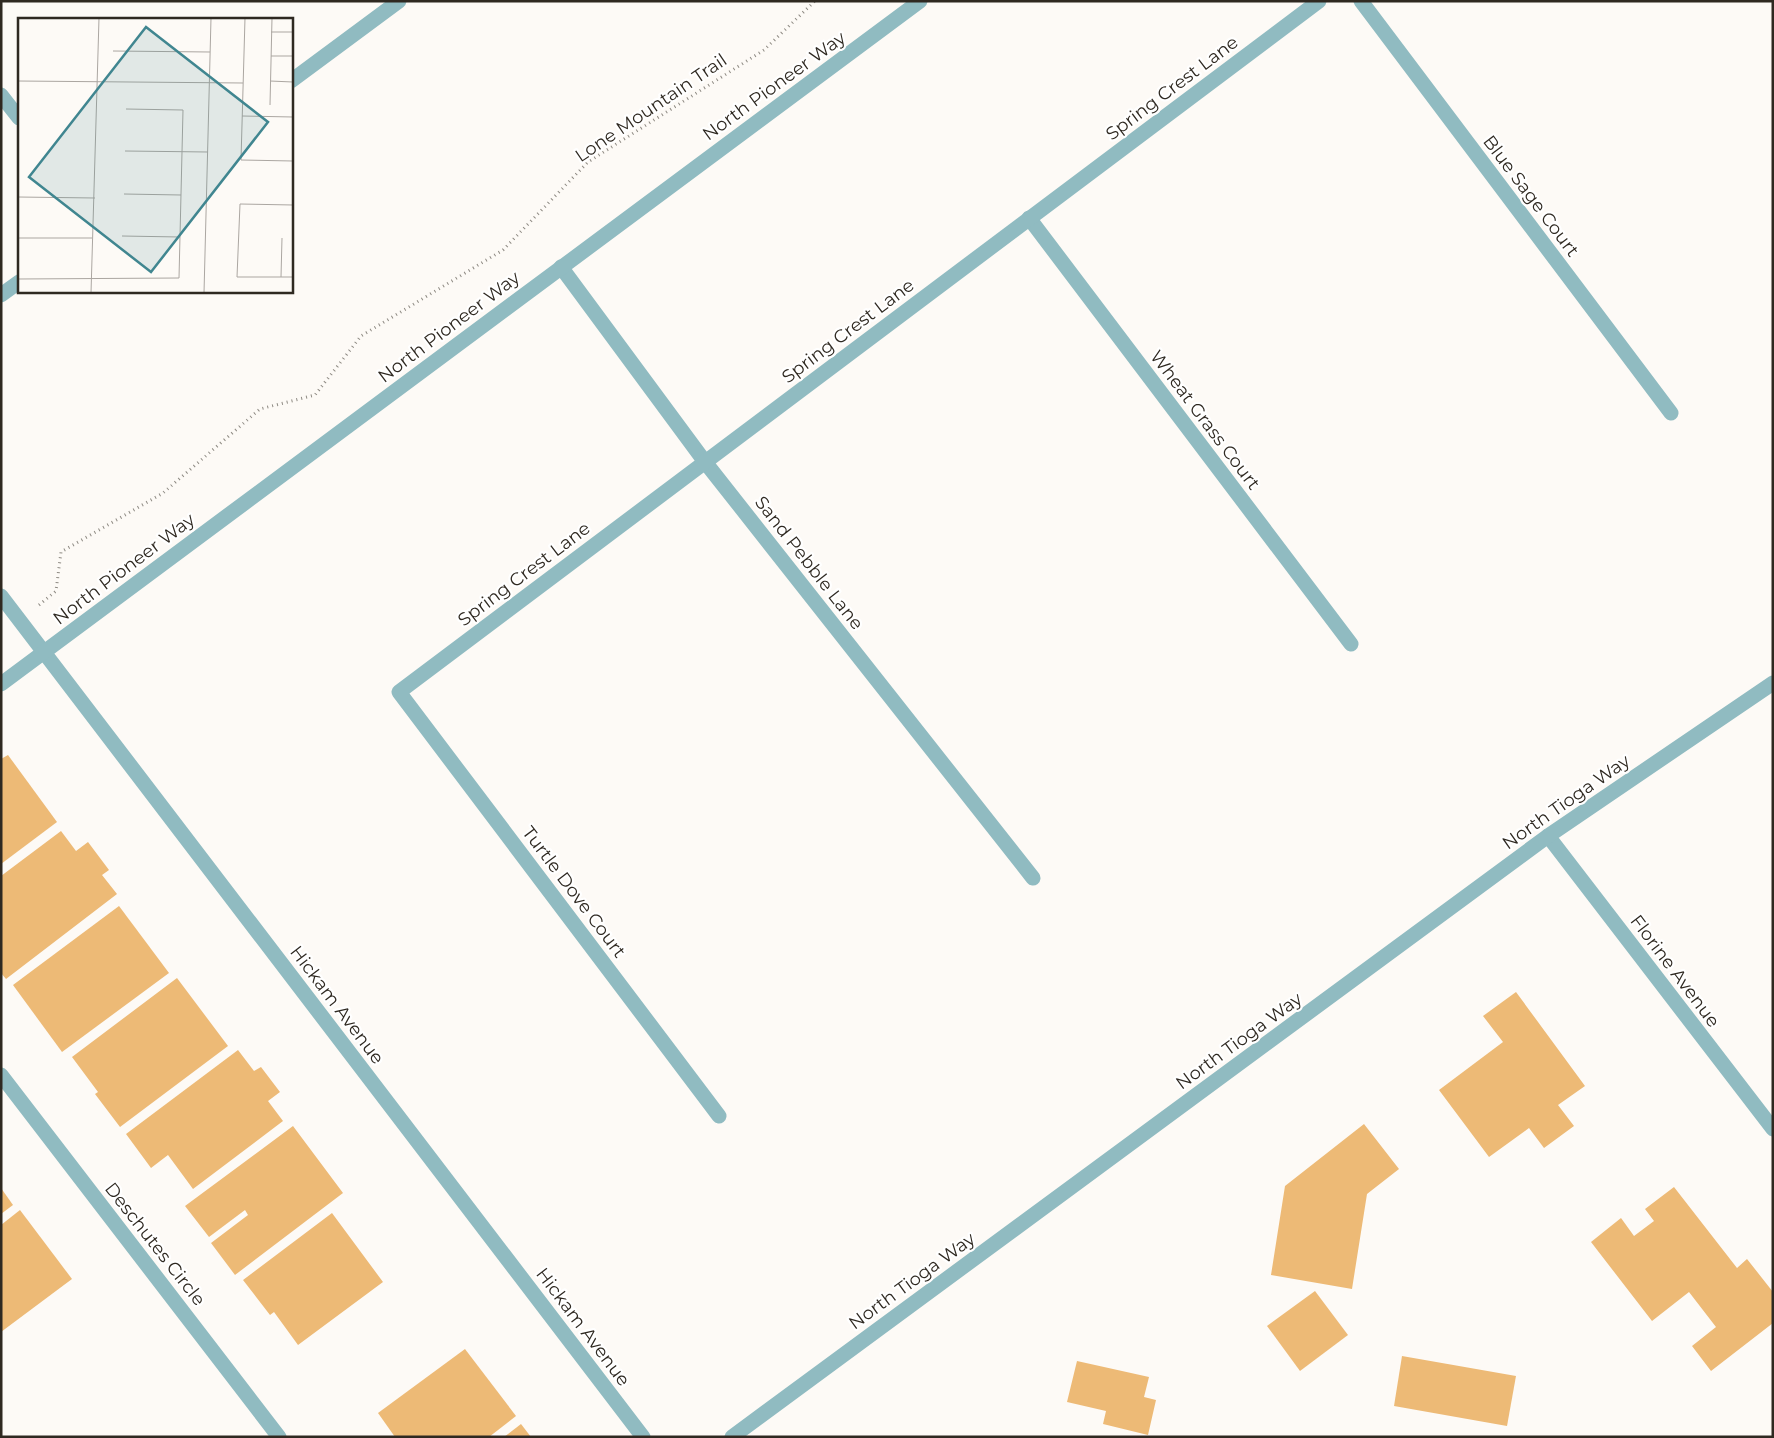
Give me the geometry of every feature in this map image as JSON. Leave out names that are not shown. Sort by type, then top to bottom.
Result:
[{"type":"street","points":[[292,79],[398,1]]},
{"type":"street","name":"North Pioneer Way","points":[[1,684],[920,1]]},
{"type":"street","name":"Spring Crest Lane","points":[[399,692],[1319,1]]},
{"type":"street","name":"Blue Sage Court","points":[[1361,1],[1671,413]]},
{"type":"street","points":[[1,94],[18,117]]},
{"type":"street","name":"Wheat Grass Court","points":[[1029,218],[1351,644]]},
{"type":"street","name":"Sand Pebble Lane","points":[[561,268],[705,462],[1033,878]]},
{"type":"street","points":[[1,295],[18,283]]},
{"type":"street","name":"Hickam Avenue","points":[[1,596],[643,1437]]},
{"type":"street","name":"North Tioga Way","points":[[732,1437],[1548,836],[1773,683]]},
{"type":"street","name":"Turtle Dove Court","points":[[399,692],[719,1116]]},
{"type":"street","name":"Florine Avenue","points":[[1548,836],[1773,1129]]},
{"type":"street","name":"Deschutes Circle","points":[[1,1075],[279,1437]]},
{"type":"path","name":"Lone Mountain Trail","points":[[20,620],[56,591],[61,552],[163,493],[260,409],[315,395],[361,336],[503,250],[588,162],[764,50],[815,1]]},
{"type":"building","points":[[8,755],[57,822],[1,864],[1,759]]},
{"type":"building","points":[[61,831],[76,851],[88,842],[109,870],[102,875],[117,894],[6,979],[1,973],[1,876]]},
{"type":"building","points":[[119,906],[169,973],[62,1052],[13,985]]},
{"type":"building","points":[[177,978],[228,1046],[120,1127],[95,1094],[98,1092],[72,1057]]},
{"type":"building","points":[[1516,992],[1585,1086],[1558,1105],[1574,1126],[1544,1148],[1529,1128],[1489,1157],[1439,1090],[1503,1042],[1483,1016]]},
{"type":"building","points":[[238,1050],[254,1071],[261,1067],[280,1092],[268,1101],[283,1121],[193,1189],[168,1155],[151,1168],[126,1134]]},
{"type":"building","points":[[1364,1124],[1399,1169],[1367,1194],[1352,1289],[1271,1275],[1285,1186]]},
{"type":"building","points":[[293,1126],[343,1193],[235,1275],[211,1243],[248,1215],[245,1210],[209,1237],[185,1206]]},
{"type":"building","points":[[1674,1187],[1737,1268],[1747,1259],[1773,1292],[1773,1323],[1711,1371],[1692,1346],[1716,1327],[1689,1292],[1652,1321],[1591,1242],[1621,1218],[1634,1236],[1654,1221],[1645,1209]]},
{"type":"building","points":[[1,1188],[13,1205],[1,1214]]},
{"type":"building","points":[[20,1210],[72,1279],[1,1332],[1,1225]]},
{"type":"building","points":[[332,1213],[383,1282],[298,1345],[274,1312],[270,1315],[243,1280]]},
{"type":"building","points":[[1315,1291],[1348,1335],[1300,1371],[1267,1326]]},
{"type":"building","points":[[465,1349],[516,1416],[489,1437],[395,1437],[378,1413]]},
{"type":"building","points":[[1402,1356],[1516,1376],[1507,1426],[1394,1406]]},
{"type":"building","points":[[1077,1361],[1149,1377],[1144,1397],[1156,1400],[1148,1435],[1103,1424],[1106,1411],[1067,1402]]},
{"type":"building","points":[[521,1424],[531,1437],[504,1437]]}]
